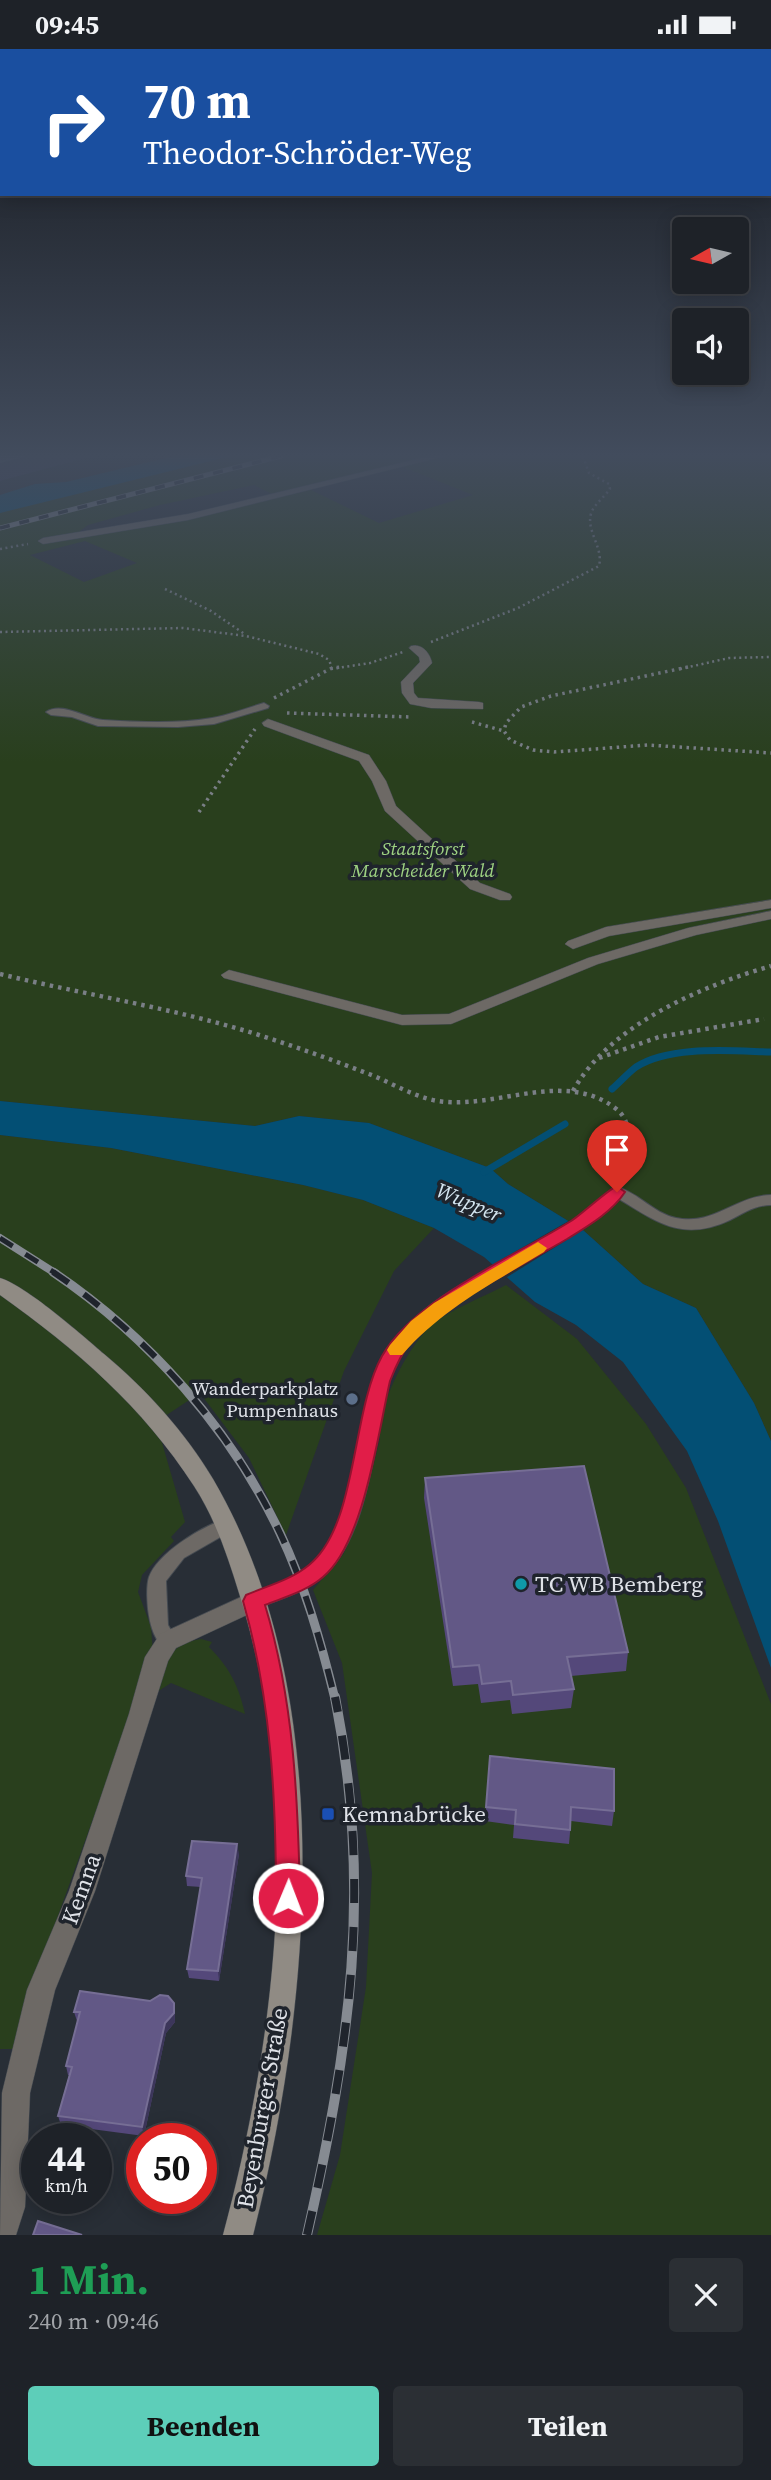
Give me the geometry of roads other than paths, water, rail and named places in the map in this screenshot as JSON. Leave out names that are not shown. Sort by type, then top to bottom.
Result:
[{"type":"main road","name":"Beyenburger Straße","points":[[0,1285],[86,1349],[161,1423],[192,1466],[225,1526],[254,1601],[265,1639],[275,1694],[287,1800],[288,1876],[279,2030],[270,2093],[238,2235]]},
{"type":"street","points":[[415,647],[425,656],[426,663],[407,682],[408,693],[414,701],[431,705],[479,706]]},
{"type":"street","points":[[261,726],[363,758],[379,781],[390,808],[475,886],[505,897]]},
{"type":"street","points":[[573,944],[606,932],[687,916],[771,904]]},
{"type":"street","points":[[229,975],[402,1020],[451,1020],[593,961],[693,931],[771,915]]},
{"type":"street","points":[[168,1641],[254,1601]]},
{"type":"street","name":"Kemna","points":[[1,2235],[10,2207],[16,2093],[41,1990],[82,1891],[141,1714],[157,1657],[168,1641]]},
{"type":"lane","points":[[51,712],[73,714],[98,723],[178,724],[214,721],[264,706]]},
{"type":"lane","points":[[254,1601],[300,1582],[318,1570],[335,1548],[350,1514],[381,1381],[390,1359],[417,1326],[440,1307],[579,1224],[609,1202],[617,1192],[635,1200],[649,1212],[687,1225],[713,1223],[757,1201],[771,1200]]},
{"type":"lane","points":[[168,1641],[159,1627],[158,1579],[178,1553],[225,1526]]},
{"type":"water","name":"Wupper","points":[[0,1101],[255,1126],[299,1116],[369,1123],[490,1168],[508,1184],[583,1230],[643,1284],[696,1308],[754,1403],[771,1441],[771,1668],[718,1521],[687,1451],[623,1362],[576,1325],[535,1302],[484,1257],[434,1228],[363,1200],[303,1185],[111,1148],[0,1135]]},
{"type":"waterway","points":[[612,1089],[636,1067],[666,1055],[702,1051],[771,1052]]},
{"type":"waterway","points":[[484,1172],[565,1124]]},
{"type":"railway","points":[[0,1238],[55,1273]]},
{"type":"railway","points":[[53,1272],[88,1297],[154,1355],[184,1387],[237,1457],[280,1533],[297,1573],[318,1635],[335,1699]]},
{"type":"railway","points":[[307,2235],[335,2098],[351,1967],[353,1836],[335,1697]]},
{"type":"place","name":"Wanderparkplatz Pumpenhaus","points":[[352,1399]]},
{"type":"place","name":"TC WB Bemberg","points":[[521,1584]]},
{"type":"place","name":"Kemnabrücke","points":[[328,1814]]},
{"type":"park label","name":"Staatsforst Marscheider Wald","points":[[423,859]]}]
